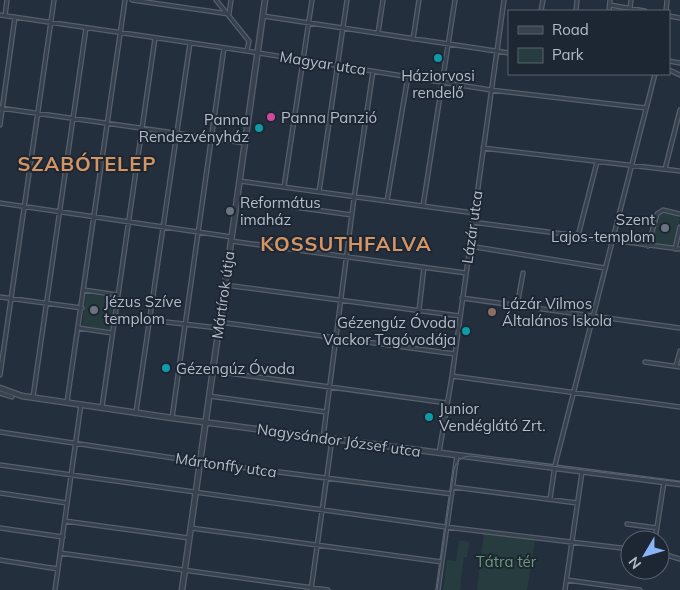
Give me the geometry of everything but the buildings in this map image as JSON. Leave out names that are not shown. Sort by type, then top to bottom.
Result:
[{"type":"street","points":[[5,16],[7,0]]},
{"type":"street","points":[[0,375],[54,0]]},
{"type":"street","points":[[67,402],[125,0]]},
{"type":"street","points":[[132,0],[159,2],[229,14]]},
{"type":"street","points":[[216,0],[249,41],[247,51]]},
{"type":"street","points":[[229,14],[231,0]]},
{"type":"street","name":"Mártírok útja","points":[[182,590],[265,0]]},
{"type":"street","points":[[284,187],[312,0]]},
{"type":"street","points":[[319,192],[347,0]]},
{"type":"street","points":[[378,33],[383,0]]},
{"type":"street","points":[[413,39],[419,0]]},
{"type":"street","points":[[423,206],[455,0]]},
{"type":"street","name":"Lázár utca","points":[[439,453],[448,404],[504,0]]},
{"type":"street","points":[[609,10],[610,0]]},
{"type":"street","points":[[630,8],[632,0]]},
{"type":"street","points":[[213,12],[220,8],[220,5]]},
{"type":"street","points":[[610,5],[639,10]]},
{"type":"street","name":"Magyar utca","points":[[0,15],[373,70],[491,90],[646,108]]},
{"type":"street","points":[[263,16],[508,53]]},
{"type":"street","points":[[0,124],[16,17]]},
{"type":"street","points":[[33,397],[86,28]]},
{"type":"street","points":[[102,407],[155,38]]},
{"type":"street","points":[[136,412],[190,43]]},
{"type":"street","points":[[172,418],[224,48]]},
{"type":"street","points":[[323,438],[354,198],[373,70]]},
{"type":"street","points":[[550,499],[554,469],[655,75]]},
{"type":"street","points":[[387,201],[408,76]]},
{"type":"street","points":[[1,108],[245,143]]},
{"type":"street","points":[[665,169],[680,110]]},
{"type":"street","points":[[483,148],[680,171]]},
{"type":"street","points":[[578,236],[597,162]]},
{"type":"street","points":[[240,181],[474,214]]},
{"type":"street","points":[[237,199],[352,216]]},
{"type":"street","points":[[0,203],[198,231],[231,239],[346,257],[466,273]]},
{"type":"street","points":[[648,246],[657,214],[663,210],[680,214]]},
{"type":"street","points":[[472,222],[680,249]]},
{"type":"street","points":[[675,249],[680,227]]},
{"type":"street","points":[[469,246],[605,268]]},
{"type":"street","points":[[419,310],[424,267]]},
{"type":"street","points":[[517,306],[523,273]]},
{"type":"street","points":[[225,284],[460,316]]},
{"type":"street","points":[[84,290],[118,295]]},
{"type":"street","points":[[0,297],[82,308]]},
{"type":"street","points":[[462,298],[680,328]]},
{"type":"street","points":[[116,316],[218,328]]},
{"type":"street","points":[[219,322],[454,354]]},
{"type":"street","points":[[78,328],[112,333]]},
{"type":"street","points":[[645,362],[678,367],[680,351]]},
{"type":"street","points":[[213,371],[448,404]]},
{"type":"street","points":[[452,376],[680,407]]},
{"type":"street","name":"Nagysándor József utca","points":[[0,388],[22,396],[172,418],[680,484]]},
{"type":"street","points":[[0,393],[12,397]]},
{"type":"street","points":[[209,396],[326,412]]},
{"type":"street","points":[[56,590],[81,404]]},
{"type":"street","name":"Mártonffy utca","points":[[0,432],[200,462],[452,494]]},
{"type":"street","points":[[311,589],[332,439]]},
{"type":"street","points":[[438,590],[458,455]]},
{"type":"street","points":[[0,465],[448,527],[620,548]]},
{"type":"street","points":[[565,590],[582,472]]},
{"type":"street","points":[[627,524],[657,528],[664,482]]},
{"type":"street","points":[[453,487],[577,503]]},
{"type":"street","points":[[0,493],[68,503]]},
{"type":"street","points":[[65,521],[190,538]]},
{"type":"street","points":[[0,528],[62,537]]},
{"type":"street","points":[[191,528],[442,562]]},
{"type":"street","points":[[60,553],[328,590]]},
{"type":"street","points":[[0,560],[58,569]]},
{"type":"street","points":[[567,580],[640,590]]},
{"type":"green space","points":[[662,213],[677,216],[680,219],[674,247],[651,243],[658,215]]},
{"type":"green space","points":[[86,294],[114,297],[110,330],[82,326]]},
{"type":"green space","name":"Tátra tér","points":[[484,532],[535,540],[527,590],[477,590]]},
{"type":"green space","points":[[459,540],[469,542],[467,557],[464,557],[460,590],[443,590],[447,560],[456,561]]},
{"type":"tram line","points":[[437,590],[454,469],[462,458],[471,456],[680,482]]},
{"type":"place","name":"Háziorvosi rendelő","points":[[438,58]]},
{"type":"place","name":"Panna Panzió","points":[[271,117]]},
{"type":"place","name":"Panna Rendezvényház","points":[[259,128]]},
{"type":"place","name":"Református imaház","points":[[230,211]]},
{"type":"place","name":"Szent Lajos-templom","points":[[665,228]]},
{"type":"place","name":"Jézus Szíve templom","points":[[94,310]]},
{"type":"place","name":"Lázár Vilmos Általános Iskola","points":[[492,312]]},
{"type":"place","name":"Gézengúz Óvoda Vackor Tagóvodája","points":[[466,331]]},
{"type":"place","name":"Gézengúz Óvoda","points":[[166,368]]},
{"type":"place","name":"Junior Vendéglátó Zrt.","points":[[429,417]]},
{"type":"district","name":"SZABÓTELEP","points":[[87,163]]},
{"type":"district","name":"KOSSUTHFALVA","points":[[346,243]]}]
